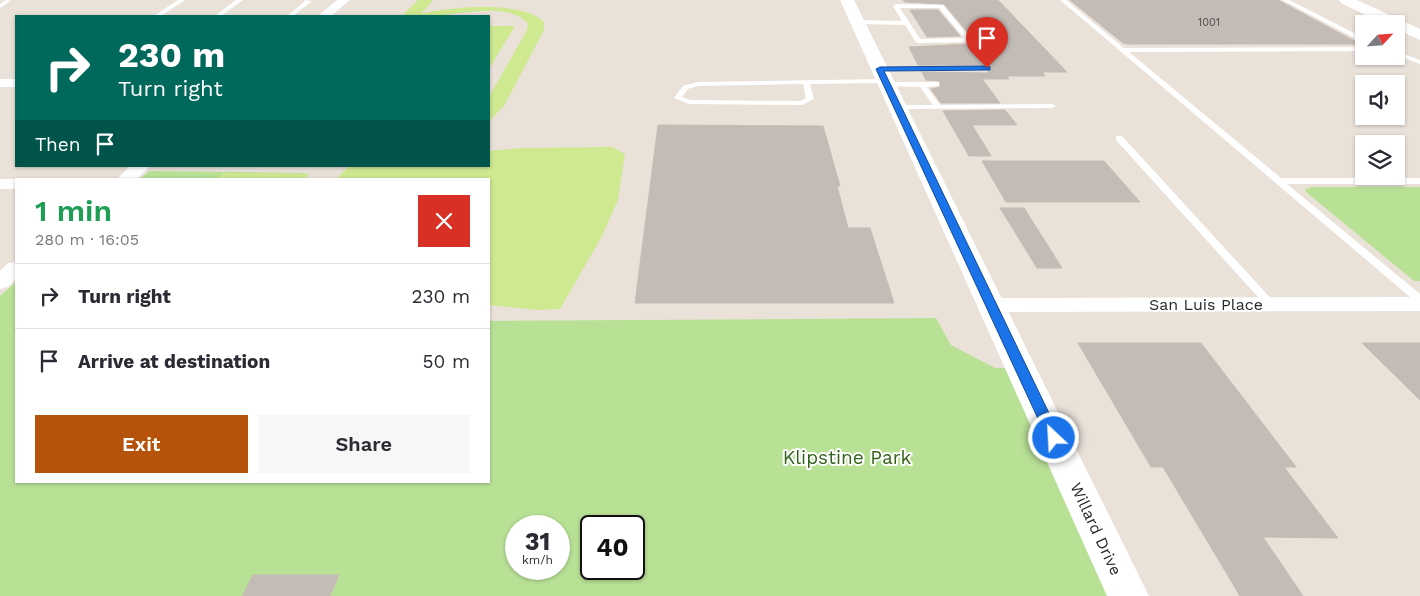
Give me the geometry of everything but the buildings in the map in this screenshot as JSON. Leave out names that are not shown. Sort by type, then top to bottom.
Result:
[{"type":"street","points":[[325,15],[344,0]]},
{"type":"street","name":"Willard Drive","points":[[847,0],[1128,596]]},
{"type":"street","points":[[1346,0],[1420,35]]},
{"type":"street","points":[[0,83],[15,83]]},
{"type":"street","points":[[127,178],[140,167]]},
{"type":"street","points":[[0,184],[15,184]]},
{"type":"street","points":[[0,282],[15,269]]},
{"type":"street","name":"San Luis Place","points":[[991,305],[1420,302]]},
{"type":"lane","points":[[159,15],[182,0]]},
{"type":"lane","points":[[219,15],[240,0]]},
{"type":"lane","points":[[291,15],[309,1],[307,0]]},
{"type":"lane","points":[[1063,0],[1420,302]]},
{"type":"lane","points":[[1284,0],[1355,36]]},
{"type":"lane","points":[[0,6],[8,1]]},
{"type":"lane","points":[[896,6],[942,6],[969,40],[918,40],[907,23],[896,6]]},
{"type":"lane","points":[[858,22],[907,23]]},
{"type":"lane","points":[[1123,50],[1355,49]]},
{"type":"lane","points":[[1405,56],[1420,62]]},
{"type":"lane","points":[[806,83],[810,99],[802,103],[689,102],[678,98],[680,92],[687,85],[806,83],[987,68]]},
{"type":"lane","points":[[884,78],[923,86],[937,97]]},
{"type":"lane","points":[[923,86],[937,97]]},
{"type":"lane","points":[[898,107],[937,97],[1052,106]]},
{"type":"lane","points":[[1119,138],[1270,304]]},
{"type":"lane","points":[[1278,181],[1420,181]]},
{"type":"green space","points":[[418,0],[433,0],[421,14],[449,9],[485,7],[520,10],[534,15],[544,22],[544,30],[504,106],[490,120],[490,95],[527,30],[528,24],[520,17],[497,11],[440,15],[403,15]]},
{"type":"green space","points":[[490,26],[515,26],[490,67]]},
{"type":"green space","points":[[612,147],[625,154],[618,200],[601,238],[560,309],[538,310],[490,305],[490,178],[337,178],[348,167],[490,167],[490,151],[521,148]]},
{"type":"green space","points":[[149,171],[305,173],[305,178],[141,178]]},
{"type":"green space","points":[[223,173],[310,174],[306,178],[218,178]]},
{"type":"green space","points":[[1312,187],[1420,187],[1420,281],[1414,281],[1306,192],[1305,189]]},
{"type":"green space","name":"Klipstine Park","points":[[15,283],[15,483],[490,483],[490,321],[936,318],[951,345],[995,368],[1021,368],[1128,596],[0,596],[0,296]]},
{"type":"route","points":[[987,68],[880,69],[1054,438]]}]
